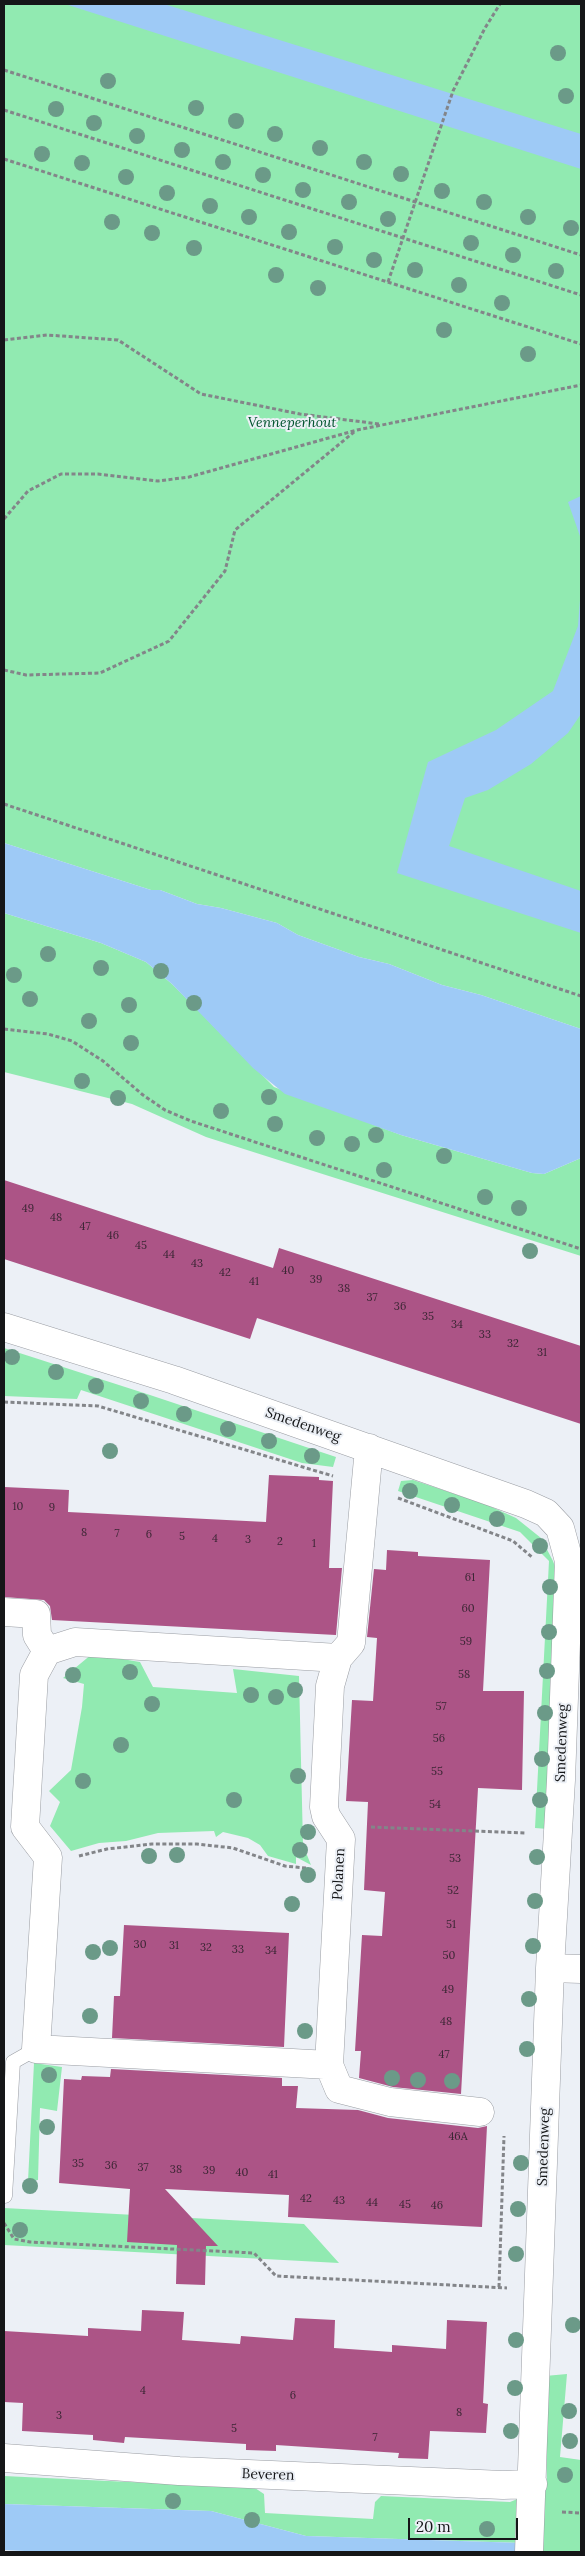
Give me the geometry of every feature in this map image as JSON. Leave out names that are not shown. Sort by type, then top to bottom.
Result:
[{"type":"street","name":"Smedenweg","points":[[4,1327],[174,1380],[526,1504],[546,1513],[560,1528],[569,1562],[571,1742],[558,1836],[550,1968],[540,2290],[529,2552]]},
{"type":"street","name":"Polanen","points":[[368,1448],[352,1643],[338,1658],[330,1686],[324,1807],[326,1816],[340,1839],[329,2065],[339,2089],[390,2102],[480,2112]]},
{"type":"street","points":[[4,1612],[36,1614],[37,1635],[47,1651]]},
{"type":"street","points":[[329,2065],[36,2049],[48,1857],[25,1827],[34,1675],[47,1651],[75,1642],[338,1658]]},
{"type":"street","points":[[550,1968],[581,1969]]},
{"type":"street","name":"Beveren","points":[[4,2458],[179,2471],[533,2484]]},
{"type":"lane","points":[[5,2196],[13,2062],[36,2049]]},
{"type":"path","points":[[388,282],[453,91],[485,28],[500,4]]},
{"type":"path","points":[[4,70],[581,255]]},
{"type":"path","points":[[4,110],[581,295]]},
{"type":"path","points":[[4,160],[581,344]]},
{"type":"path","points":[[4,340],[46,335],[118,340],[201,394],[300,414],[383,425]]},
{"type":"path","points":[[4,519],[28,491],[61,474],[98,474],[158,481],[190,477],[357,430],[581,385]]},
{"type":"path","points":[[4,670],[26,675],[100,672],[169,641],[225,570],[235,530],[357,430]]},
{"type":"path","points":[[4,804],[581,996]]},
{"type":"path","points":[[4,1029],[48,1034],[72,1040],[103,1060],[165,1110],[191,1121],[581,1249]]},
{"type":"path","points":[[4,1402],[98,1406],[365,1486],[512,1541],[526,1551],[536,1565]]},
{"type":"path","points":[[326,1816],[358,1826],[525,1832],[558,1836]]},
{"type":"path","points":[[524,1842],[525,1823]]},
{"type":"path","points":[[48,1857],[81,1856],[107,1849],[152,1844],[197,1844],[234,1848],[285,1866],[339,1872]]},
{"type":"path","points":[[499,2287],[504,2133]]},
{"type":"path","points":[[4,2224],[14,2239],[30,2242],[254,2253],[276,2276],[540,2290]]},
{"type":"green space","name":"Venneperhout","points":[[4,4],[581,4],[581,1029],[481,995],[442,985],[389,964],[359,957],[298,935],[277,923],[221,908],[197,904],[160,890],[151,890],[4,843]]},
{"type":"green space","points":[[4,913],[101,943],[146,962],[172,984],[274,1087],[401,1135],[532,1173],[544,1174],[581,1158],[581,1256],[206,1137],[132,1104],[4,1072]]},
{"type":"green space","points":[[4,1348],[336,1457],[333,1467],[302,1463],[81,1390],[77,1399],[4,1396]]},
{"type":"green space","points":[[413,1480],[485,1504],[516,1518],[541,1538],[553,1561],[559,1578],[548,1829],[535,1828],[549,1561],[520,1532],[398,1491],[401,1481]]},
{"type":"green space","points":[[92,1654],[140,1662],[153,1687],[237,1693],[233,1669],[299,1676],[303,1845],[311,1865],[296,1857],[296,1864],[268,1856],[260,1845],[248,1838],[223,1832],[216,1837],[214,1831],[158,1833],[126,1841],[99,1843],[71,1851],[50,1826],[60,1802],[49,1791],[71,1770],[82,1707],[84,1684],[63,1678]]},
{"type":"green space","points":[[34,2063],[62,2067],[57,2111],[40,2108],[38,2180],[28,2181]]},
{"type":"green space","points":[[4,2208],[304,2224],[339,2263],[4,2245]]},
{"type":"green space","points":[[567,2374],[560,2457],[581,2460],[581,2552],[521,2552],[522,2543],[306,2536],[211,2511],[4,2504],[4,2476],[255,2488],[264,2494],[265,2513],[373,2519],[375,2502],[381,2496],[510,2502],[547,2487],[545,2376]]},
{"type":"water","points":[[65,4],[164,4],[581,134],[581,169]]},
{"type":"water","points":[[581,496],[581,539],[568,502]]},
{"type":"water","points":[[581,587],[581,714],[568,733],[531,764],[488,790],[465,798],[449,846],[581,891],[581,933],[397,873],[428,762],[496,730],[553,691],[578,626]]},
{"type":"water","points":[[4,843],[151,890],[160,890],[197,904],[221,908],[277,923],[298,935],[359,957],[389,964],[442,985],[481,995],[581,1029],[581,1158],[544,1174],[532,1173],[401,1135],[285,1094],[253,1068],[172,984],[146,962],[101,943],[4,913]]},
{"type":"water","points":[[4,2504],[211,2511],[306,2536],[522,2543],[521,2552],[45,2552],[4,2550]]},
{"type":"building","points":[[4,1180],[273,1268],[279,1248],[581,1346],[581,1424],[257,1318],[250,1339],[4,1259]]},
{"type":"building","points":[[269,1475],[319,1477],[319,1480],[333,1481],[329,1568],[342,1568],[336,1635],[52,1620],[50,1606],[44,1600],[4,1597],[4,1487],[69,1490],[68,1512],[266,1522]]},
{"type":"building","points":[[387,1550],[418,1552],[418,1556],[490,1560],[483,1691],[524,1691],[522,1790],[478,1788],[461,2094],[393,2087],[359,2078],[361,2051],[355,2051],[362,1935],[382,1936],[385,1892],[364,1890],[368,1802],[346,1801],[352,1700],[373,1701],[377,1638],[367,1637],[374,1569],[386,1570]]},
{"type":"building","points":[[124,1925],[289,1933],[284,2047],[112,2038],[114,1996],[120,1996]]},
{"type":"building","points":[[111,2069],[282,2078],[282,2086],[298,2086],[296,2108],[358,2110],[388,2118],[478,2128],[487,2126],[482,2227],[288,2217],[289,2195],[165,2189],[218,2246],[206,2246],[205,2285],[176,2284],[177,2245],[127,2242],[130,2189],[59,2183],[64,2079],[81,2080],[82,2076],[110,2077]]},
{"type":"building","points":[[142,2310],[184,2312],[182,2340],[240,2344],[241,2336],[293,2340],[295,2318],[335,2320],[334,2348],[392,2352],[392,2345],[446,2349],[447,2320],[487,2322],[483,2403],[488,2404],[486,2433],[430,2431],[428,2459],[398,2458],[399,2453],[276,2445],[276,2451],[246,2450],[246,2444],[125,2437],[124,2443],[93,2440],[93,2435],[22,2431],[23,2403],[4,2402],[4,2331],[88,2336],[88,2328],[141,2331]]}]
